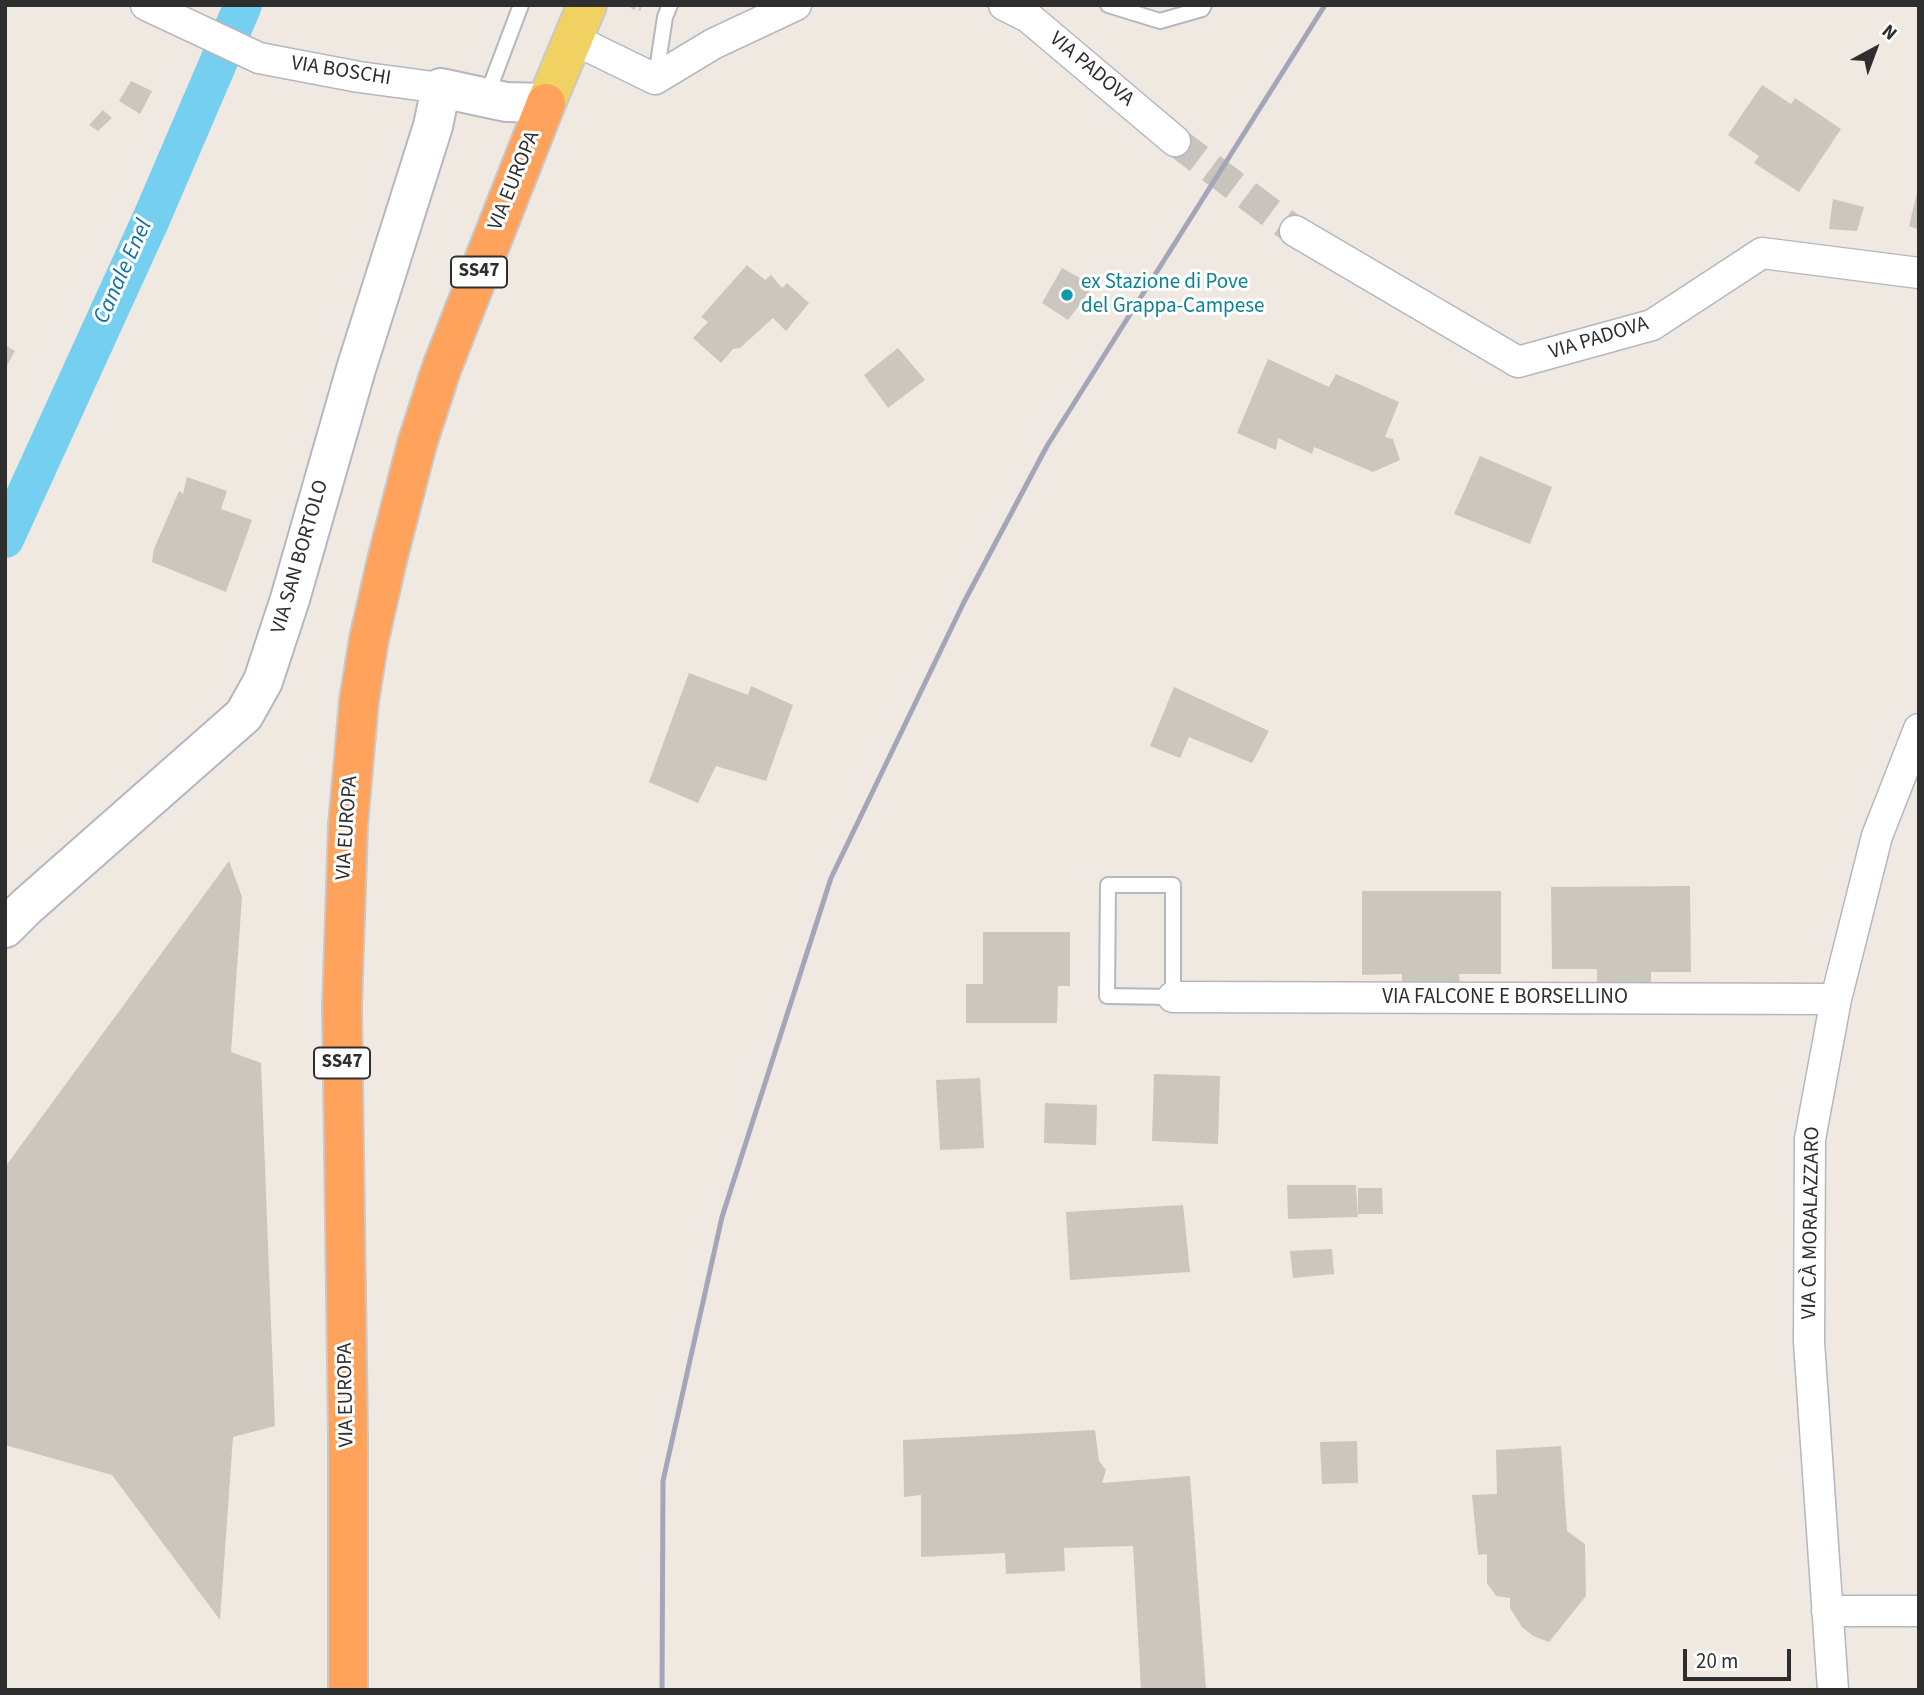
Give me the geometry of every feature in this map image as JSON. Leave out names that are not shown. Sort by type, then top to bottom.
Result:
[{"type":"highway","name":"VIA EUROPA","points":[[348,1690],[348,1436],[342,1007],[347,838],[359,701],[369,639],[417,444],[442,367],[546,103]]},
{"type":"main road","name":"VIA EUROPA","points":[[546,103],[580,22]]},
{"type":"street","name":"VIA BOSCHI","points":[[146,5],[192,29],[260,58],[359,77],[441,88],[485,99],[546,103]]},
{"type":"street","points":[[580,22],[655,79],[713,44],[796,5]]},
{"type":"street","name":"VIA PADOVA","points":[[1024,9],[1175,141]]},
{"type":"street","name":"VIA SAN BORTOLO","points":[[5,928],[26,906],[244,715],[263,681],[290,599],[356,369],[433,126],[441,88]]},
{"type":"street","name":"VIA PADOVA","points":[[1296,231],[1518,362],[1653,325],[1762,253],[1919,273]]},
{"type":"street","name":"VIA CÀ MORALAZZARO","points":[[1833,1690],[1809,1342],[1810,1139],[1836,999],[1877,836],[1919,729]]},
{"type":"street","name":"VIA FALCONE E BORSELLINO","points":[[1174,997],[1836,999]]},
{"type":"street","points":[[1827,1611],[1919,1611]]},
{"type":"lane","points":[[485,99],[521,5]]},
{"type":"lane","points":[[655,79],[665,17],[670,5]]},
{"type":"lane","points":[[1108,5],[1160,21],[1202,9],[1204,5]]},
{"type":"lane","name":"VIA FALCONE E BORSELLINO","points":[[1108,884],[1173,885],[1174,997],[1107,996],[1108,884]]},
{"type":"building","points":[[131,81],[152,91],[140,114],[119,101]]},
{"type":"building","points":[[1762,85],[1791,104],[1795,98],[1841,129],[1799,192],[1754,163],[1759,156],[1728,135]]},
{"type":"building","points":[[103,110],[112,118],[98,131],[89,125]]},
{"type":"building","points":[[1919,188],[1919,230],[1909,226]]},
{"type":"building","points":[[1833,199],[1864,207],[1857,231],[1829,229]]},
{"type":"building","points":[[747,265],[765,280],[771,275],[782,288],[787,283],[809,303],[786,331],[773,318],[740,348],[733,349],[721,363],[693,338],[708,322],[701,317]]},
{"type":"building","name":"ex Stazione di Pove del Grappa-Campese","points":[[1062,268],[1094,286],[1068,320],[1042,303]]},
{"type":"building","points":[[5,345],[15,351],[5,369]]},
{"type":"building","points":[[898,348],[925,380],[888,408],[864,375]]},
{"type":"building","points":[[1268,359],[1329,387],[1336,374],[1399,402],[1385,437],[1393,439],[1400,460],[1373,472],[1314,447],[1312,454],[1278,438],[1276,450],[1237,433]]},
{"type":"building","points":[[1480,456],[1552,487],[1530,544],[1454,514]]},
{"type":"building","points":[[187,477],[227,491],[221,509],[252,520],[226,592],[152,562],[154,549],[179,491],[183,494]]},
{"type":"building","points":[[689,673],[748,695],[751,686],[793,705],[766,781],[716,766],[698,803],[649,782]]},
{"type":"building","points":[[1174,687],[1269,731],[1252,763],[1189,737],[1180,758],[1150,746]]},
{"type":"building","points":[[229,861],[242,897],[231,1052],[261,1063],[275,1426],[233,1437],[220,1620],[112,1475],[5,1445],[5,1167]]},
{"type":"building","points":[[1690,886],[1691,972],[1651,972],[1651,986],[1597,986],[1597,969],[1552,969],[1551,887]]},
{"type":"building","points":[[1362,891],[1501,891],[1501,974],[1459,974],[1460,983],[1402,983],[1402,974],[1362,975]]},
{"type":"building","points":[[983,932],[1070,932],[1070,986],[1058,986],[1057,1023],[966,1023],[966,984],[983,984]]},
{"type":"building","points":[[1154,1074],[1220,1076],[1218,1144],[1152,1141]]},
{"type":"building","points":[[980,1078],[984,1148],[940,1150],[936,1080]]},
{"type":"building","points":[[1045,1103],[1097,1105],[1096,1145],[1044,1143]]},
{"type":"building","points":[[1287,1185],[1356,1185],[1358,1217],[1288,1219]]},
{"type":"building","points":[[1358,1188],[1382,1188],[1383,1214],[1358,1214]]},
{"type":"building","points":[[1183,1205],[1190,1272],[1070,1280],[1066,1212]]},
{"type":"building","points":[[1332,1249],[1334,1274],[1293,1278],[1290,1251]]},
{"type":"building","points":[[1095,1430],[1099,1461],[1106,1470],[1102,1483],[1190,1476],[1206,1690],[1141,1690],[1133,1546],[1064,1548],[1065,1571],[1006,1574],[1005,1553],[921,1557],[921,1495],[904,1497],[903,1440]]},
{"type":"building","points":[[1357,1441],[1358,1483],[1322,1484],[1320,1442]]},
{"type":"building","points":[[1561,1446],[1567,1531],[1585,1544],[1586,1596],[1549,1642],[1533,1636],[1522,1627],[1510,1608],[1510,1598],[1496,1596],[1487,1583],[1487,1554],[1478,1555],[1472,1495],[1497,1494],[1496,1450]]},
{"type":"waterway","name":"Canale Enel","points":[[5,539],[152,217],[243,5]]},
{"type":"tunnel","points":[[1175,141],[1295,231]]},
{"type":"railway","points":[[662,1690],[663,1481],[722,1217],[831,878],[964,602],[1047,446],[1325,5]]},
{"type":"place","name":"ex Stazione di Pove del Grappa-Campese","points":[[1067,295]]}]
